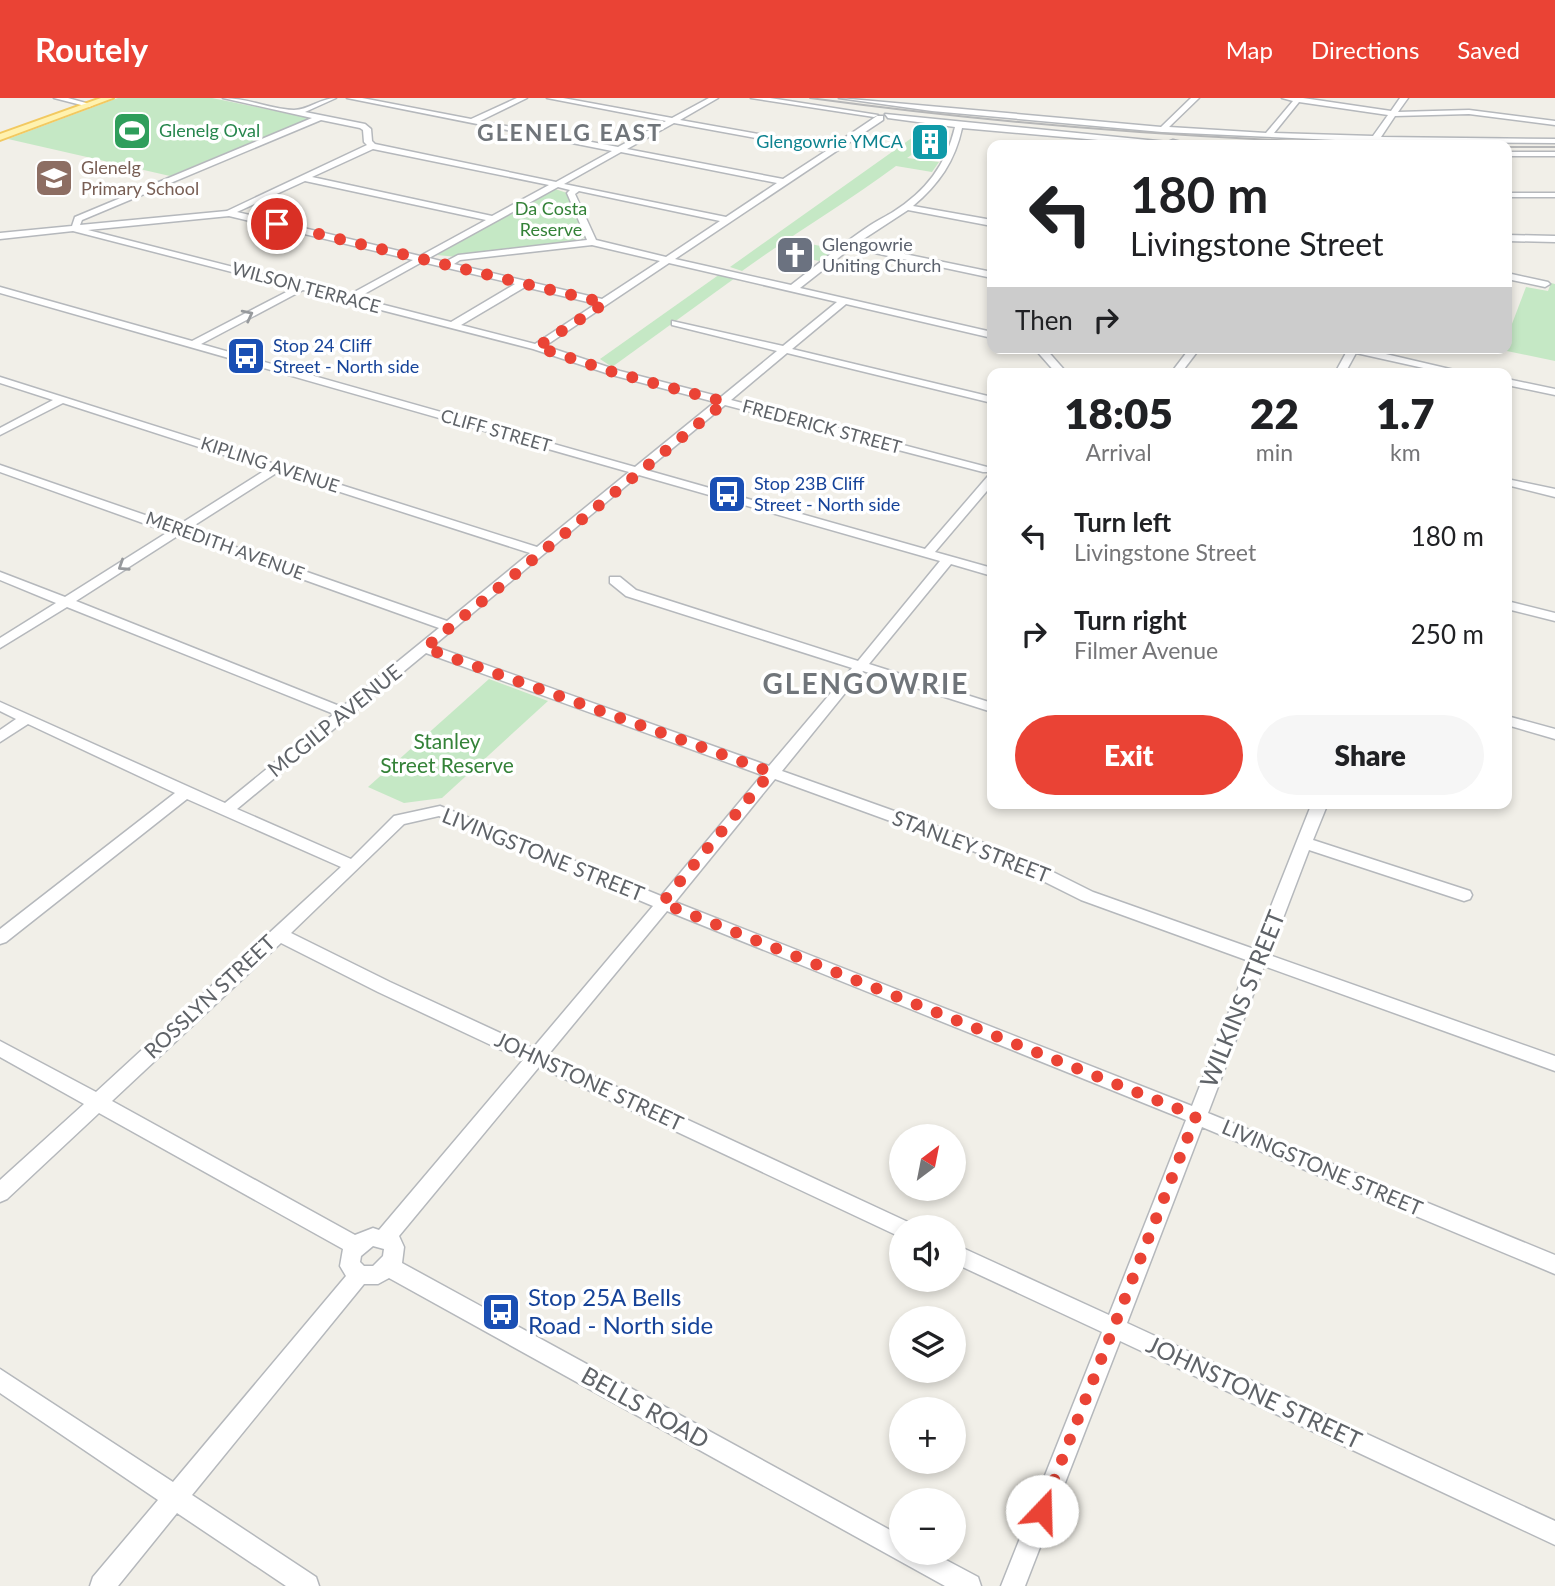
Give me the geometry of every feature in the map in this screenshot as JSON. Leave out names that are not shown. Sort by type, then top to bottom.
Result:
[{"type":"main road","points":[[86,104],[98,98]]},
{"type":"main road","points":[[0,135],[108,98]]},
{"type":"street","points":[[58,98],[86,104]]},
{"type":"street","points":[[227,98],[365,127],[368,142],[372,146],[728,220]]},
{"type":"street","points":[[298,112],[332,98]]},
{"type":"street","points":[[351,98],[785,182]]},
{"type":"street","points":[[473,121],[523,98]]},
{"type":"street","points":[[551,98],[834,150]]},
{"type":"street","points":[[348,299],[714,98]]},
{"type":"street","points":[[755,98],[959,125],[1113,140]]},
{"type":"street","points":[[843,98],[1056,122],[1267,136],[1379,140],[1377,136],[1404,98]]},
{"type":"street","points":[[537,347],[834,150],[900,98]]},
{"type":"street","points":[[1162,130],[1192,98]]},
{"type":"street","points":[[1286,98],[1393,114],[1469,113],[1555,123]]},
{"type":"street","points":[[1267,136],[1299,99]]},
{"type":"street","points":[[75,229],[78,219],[321,117]]},
{"type":"street","points":[[792,289],[848,245],[905,207],[944,169],[951,156],[959,125]]},
{"type":"street","points":[[1069,140],[1070,136]]},
{"type":"street","points":[[1512,141],[1555,141]]},
{"type":"street","points":[[0,236],[229,213],[372,146]]},
{"type":"street","points":[[1512,154],[1555,154]]},
{"type":"street","points":[[304,178],[493,219]]},
{"type":"street","points":[[578,188],[571,193],[592,242]]},
{"type":"street","points":[[1512,195],[1555,195]]},
{"type":"street","points":[[905,207],[987,222]]},
{"type":"street","points":[[229,213],[605,303]]},
{"type":"street","name":"WILSON TERRACE","points":[[75,229],[537,347]]},
{"type":"street","points":[[1512,238],[1555,239]]},
{"type":"street","points":[[447,265],[458,258],[592,242],[987,334]]},
{"type":"street","points":[[848,245],[987,274]]},
{"type":"street","points":[[760,280],[812,273]]},
{"type":"street","points":[[1512,277],[1545,284]]},
{"type":"street","points":[[452,326],[524,283]]},
{"type":"street","points":[[194,344],[302,287]]},
{"type":"street","name":"CLIFF STREET","points":[[0,290],[987,571]]},
{"type":"street","name":"MCGILP AVENUE","points":[[226,810],[725,402],[844,301]]},
{"type":"street","points":[[675,324],[987,399]]},
{"type":"street","name":"FREDERICK STREET","points":[[537,347],[580,359],[607,371],[987,472]]},
{"type":"street","points":[[1045,354],[1057,368]]},
{"type":"street","points":[[1373,354],[1439,368]]},
{"type":"street","name":"KIPLING AVENUE","points":[[0,380],[540,552]]},
{"type":"street","points":[[1512,383],[1555,392]]},
{"type":"street","points":[[0,432],[63,399]]},
{"type":"street","points":[[0,644],[278,467]]},
{"type":"street","name":"MEREDITH AVENUE","points":[[0,468],[450,627]]},
{"type":"street","points":[[927,554],[987,478]]},
{"type":"street","points":[[1512,483],[1555,493]]},
{"type":"street","points":[[385,1238],[771,772],[863,666],[948,560]]},
{"type":"street","points":[[0,576],[345,713]]},
{"type":"street","points":[[615,580],[631,593],[987,706]]},
{"type":"street","points":[[1512,606],[1555,617]]},
{"type":"street","name":"STANLEY STREET","points":[[425,648],[1017,861],[1087,896],[1555,1064]]},
{"type":"street","points":[[0,706],[353,866]]},
{"type":"street","points":[[0,737],[27,718]]},
{"type":"street","points":[[1512,721],[1555,734]]},
{"type":"street","points":[[0,938],[186,792]]},
{"type":"street","name":"WILKINS STREET","points":[[1013,1586],[1318,809]]},
{"type":"street","name":"LIVINGSTONE STREET","points":[[425,812],[440,811],[662,903],[1196,1116],[1555,1265]]},
{"type":"street","name":"ROSSLYN STREET","points":[[0,1193],[353,866],[399,820],[425,812]]},
{"type":"street","points":[[1305,843],[1464,895]]},
{"type":"street","name":"JOHNSTONE STREET","points":[[279,934],[889,1222]]},
{"type":"street","points":[[0,1048],[356,1246]]},
{"type":"street","points":[[367,1238],[385,1238],[394,1247],[393,1261],[378,1275],[359,1275],[351,1266],[350,1259],[356,1246],[367,1238]]},
{"type":"street","name":"JOHNSTONE STREET","points":[[966,1258],[1555,1533]]},
{"type":"street","name":"BELLS ROAD","points":[[389,1267],[889,1542]]},
{"type":"street","points":[[102,1586],[359,1275]]},
{"type":"street","points":[[0,1380],[307,1586]]},
{"type":"street","points":[[931,1565],[969,1586]]},
{"type":"green space","name":"Glenelg Oval","points":[[118,98],[212,98],[310,118],[170,176],[8,139]]},
{"type":"green space","points":[[930,125],[941,126],[948,137],[930,134],[915,145],[923,147],[907,158],[939,162],[932,172],[896,166],[742,271],[730,267]]},
{"type":"green space","name":"Da Costa Reserve","points":[[555,189],[567,193],[588,236],[573,243],[457,257],[437,255]]},
{"type":"green space","points":[[801,242],[835,249],[819,261],[785,254]]},
{"type":"green space","points":[[720,274],[735,278],[612,367],[600,359]]},
{"type":"green space","points":[[1551,283],[1555,284],[1555,361],[1512,352],[1512,324],[1526,287],[1548,291]]},
{"type":"green space","name":"Stanley Street Reserve","points":[[489,679],[548,701],[442,798],[404,803],[368,787]]},
{"type":"tram line","points":[[810,98],[1040,124],[1271,140]]},
{"type":"tram line","points":[[1512,147],[1555,147]]},
{"type":"place","name":"Glenelg Oval","points":[[132,131]]},
{"type":"place","name":"Glengowrie YMCA","points":[[930,142]]},
{"type":"place","name":"Glenelg Primary School","points":[[54,178]]},
{"type":"place","name":"Glengowrie Uniting Church","points":[[795,255]]},
{"type":"place","name":"Stop 24 Cliff Street - North side","points":[[246,356]]},
{"type":"place","name":"Stop 23B Cliff Street - North side","points":[[727,494]]},
{"type":"place","name":"Stop 25A Bells Road - North side","points":[[501,1312]]},
{"type":"district","name":"GLENELG EAST","points":[[570,133]]},
{"type":"district","name":"GLENGOWRIE","points":[[866,684]]},
{"type":"route","points":[[277,224],[605,303],[537,347],[580,359],[598,368],[725,402],[425,648],[771,772],[662,903],[1196,1116],[1042,1511]]}]
